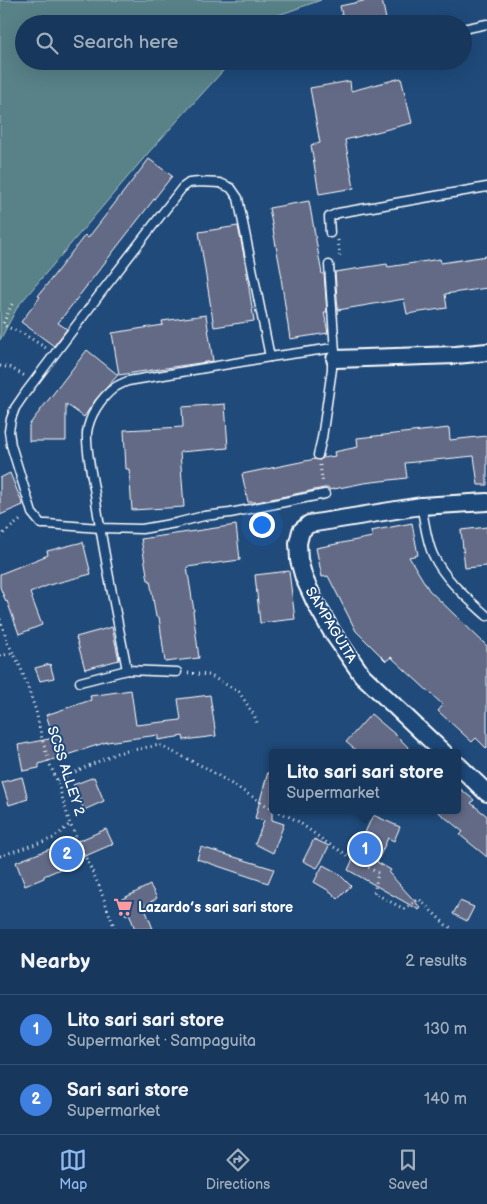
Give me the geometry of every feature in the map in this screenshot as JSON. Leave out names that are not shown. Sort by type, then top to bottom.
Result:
[{"type":"street","points":[[334,353],[456,355],[487,352]]},
{"type":"street","name":"SAMPAGUITA","points":[[440,749],[362,675],[332,632],[304,578],[299,560],[298,542],[302,531],[309,524],[421,506],[487,502]]},
{"type":"street","points":[[461,768],[487,793]]},
{"type":"lane","points":[[472,27],[487,24]]},
{"type":"lane","points":[[270,357],[238,198],[230,188],[220,183],[189,183],[182,188],[15,408],[11,419],[11,445],[32,513],[41,524],[142,529],[325,494]]},
{"type":"lane","points":[[334,234],[330,217],[338,213],[487,187]]},
{"type":"lane","points":[[318,455],[334,353],[329,265]]},
{"type":"lane","points":[[127,670],[100,528],[88,448],[90,423],[96,408],[115,387],[128,381],[270,357],[334,353]]},
{"type":"lane","points":[[421,506],[429,541],[443,572],[487,616]]},
{"type":"lane","points":[[80,682],[127,670],[177,672]]},
{"type":"path","points":[[334,234],[341,264]]},
{"type":"path","points":[[12,304],[3,324],[55,353]]},
{"type":"path","points":[[0,366],[11,368],[33,382]]},
{"type":"path","points":[[318,455],[325,494]]},
{"type":"path","points":[[0,537],[32,513]]},
{"type":"path","name":"SCSS ALLEY 2","points":[[0,619],[36,711],[42,739],[70,824],[99,886],[116,929]]},
{"type":"path","points":[[0,656],[13,653]]},
{"type":"path","points":[[177,672],[209,675],[239,692],[254,715],[258,725]]},
{"type":"path","points":[[57,780],[117,753],[159,746],[206,768],[269,808]]},
{"type":"path","points":[[283,814],[296,820],[327,843],[378,873],[374,893],[404,909],[419,899],[446,925],[454,929]]},
{"type":"path","points":[[0,856],[54,838],[70,824]]},
{"type":"green space","points":[[0,0],[321,0],[279,15],[15,15],[15,70],[224,70],[149,152],[18,306],[0,340]]},
{"type":"building","points":[[368,0],[382,0],[385,15],[342,15],[340,6]]},
{"type":"building","points":[[401,78],[412,123],[345,140],[354,188],[319,194],[311,145],[320,143],[310,88],[350,81],[351,91]]},
{"type":"building","points":[[149,159],[172,176],[58,323],[67,329],[54,346],[21,322],[40,297],[38,296],[85,235],[88,238]]},
{"type":"building","points":[[309,201],[322,274],[324,274],[327,312],[324,312],[328,333],[290,339],[282,278],[269,208]]},
{"type":"building","points":[[238,226],[254,321],[214,327],[199,232]]},
{"type":"building","points":[[487,256],[487,288],[445,294],[447,308],[407,314],[404,299],[338,310],[335,272],[387,264],[388,267],[440,259],[441,263]]},
{"type":"building","points":[[206,315],[213,361],[119,375],[112,333],[163,325],[162,321]]},
{"type":"building","points":[[87,350],[118,375],[96,399],[84,417],[66,404],[66,441],[29,441],[29,425]]},
{"type":"building","points":[[225,404],[228,448],[180,452],[184,507],[132,510],[129,469],[126,469],[124,430],[183,427],[182,407]]},
{"type":"building","points":[[449,428],[450,440],[487,436],[487,485],[478,485],[474,456],[405,463],[407,478],[364,483],[329,490],[329,488],[324,488],[257,502],[248,502],[242,474],[335,456],[334,452],[358,447],[357,438]]},
{"type":"building","points":[[10,473],[23,505],[0,515],[0,478]]},
{"type":"building","points":[[412,523],[418,555],[409,557],[429,590],[487,646],[487,749],[476,738],[472,742],[438,711],[443,705],[391,657],[386,661],[356,631],[328,576],[322,577],[316,548],[372,537],[371,531]]},
{"type":"building","points":[[236,525],[240,560],[187,567],[199,658],[165,662],[159,617],[156,617],[141,539]]},
{"type":"building","points":[[487,527],[487,566],[465,568],[461,530]]},
{"type":"building","points":[[83,542],[91,574],[49,585],[30,593],[42,625],[19,634],[0,587],[0,574],[48,555],[47,551]]},
{"type":"building","points":[[289,571],[295,619],[260,623],[255,575]]},
{"type":"building","points":[[112,627],[119,660],[85,669],[76,637]]},
{"type":"building","points":[[50,664],[54,678],[40,681],[35,668]]},
{"type":"building","points":[[131,690],[136,725],[181,720],[178,699],[210,695],[216,736],[184,740],[183,736],[158,740],[158,735],[107,742],[39,764],[39,768],[23,771],[18,745],[54,738],[46,715],[91,700],[90,696]]},
{"type":"building","points":[[371,714],[410,749],[354,749],[346,742]]},
{"type":"building","points":[[269,772],[269,814],[272,814],[272,820],[284,824],[273,853],[255,844],[264,821],[255,818]]},
{"type":"building","points":[[22,777],[28,799],[9,805],[2,782]]},
{"type":"building","points":[[94,777],[104,801],[84,810],[73,785]]},
{"type":"building","points":[[461,789],[474,800],[471,803],[487,816],[487,857],[460,835],[463,832],[441,814],[461,814]]},
{"type":"building","points":[[373,815],[400,827],[394,841],[388,838],[377,862],[391,870],[389,873],[421,908],[419,910],[348,870]]},
{"type":"building","points":[[106,829],[113,844],[25,886],[16,862],[68,842],[69,845]]},
{"type":"building","points":[[314,839],[329,846],[317,868],[303,861]]},
{"type":"building","points":[[201,847],[274,869],[268,883],[197,859]]},
{"type":"building","points":[[323,865],[338,873],[351,886],[338,899],[331,892],[314,882]]},
{"type":"building","points":[[150,885],[157,898],[144,906],[153,929],[135,929],[129,913],[126,915],[118,901]]},
{"type":"building","points":[[460,901],[474,907],[467,921],[453,914]]},
{"type":"place","name":"Lito sari sari store","points":[[365,849]]},
{"type":"place","name":"Sari sari store","points":[[67,854]]},
{"type":"place","name":"Lazardo’s sari sari store","points":[[123,907]]}]
